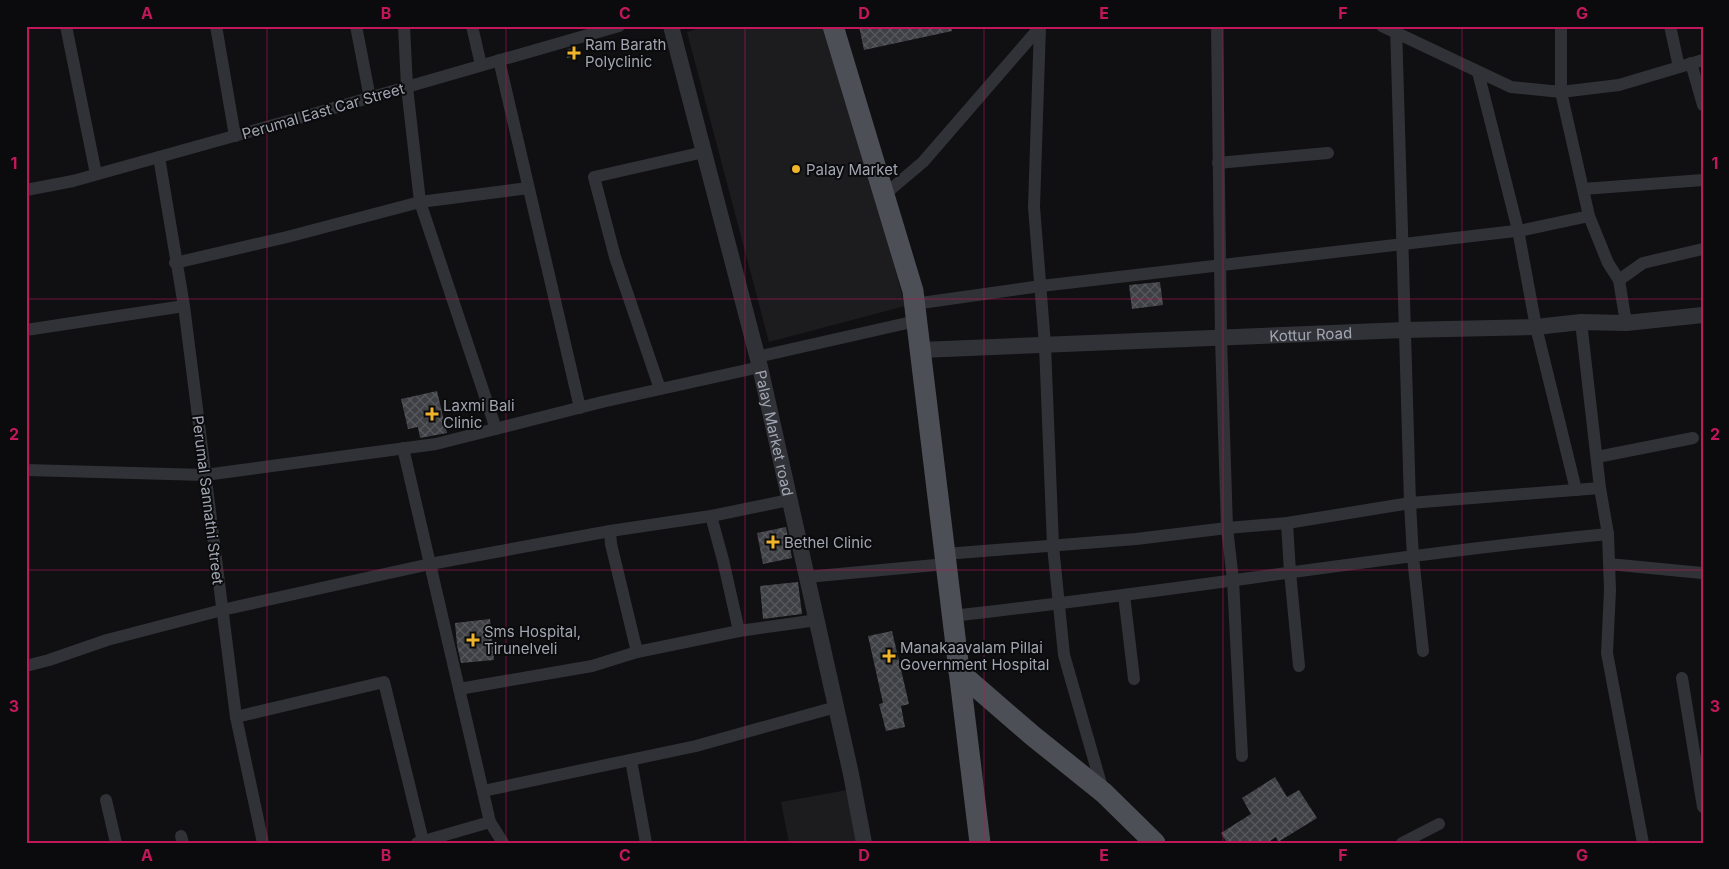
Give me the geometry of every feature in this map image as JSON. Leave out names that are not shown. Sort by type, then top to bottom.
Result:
[{"type":"main road","points":[[833,26],[912,291],[980,843]]},
{"type":"main road","points":[[959,672],[1033,736],[1104,793],[1155,843]]},
{"type":"street","points":[[66,26],[96,174]]},
{"type":"street","points":[[216,26],[235,136]]},
{"type":"street","points":[[356,26],[370,98]]},
{"type":"street","points":[[404,26],[407,87],[420,202],[496,429]]},
{"type":"street","points":[[472,26],[481,65]]},
{"type":"street","name":"Perumal East Car Street","points":[[26,190],[96,174],[370,98],[499,60],[578,31],[619,26]]},
{"type":"street","name":"Palay Market road","points":[[671,26],[758,362],[851,774],[864,843]]},
{"type":"street","points":[[1217,26],[1221,338],[1227,528],[1233,580],[1242,756]]},
{"type":"street","points":[[1382,26],[1396,29],[1511,88],[1561,92],[1619,85],[1691,63]]},
{"type":"street","points":[[1561,26],[1561,92],[1589,216],[1608,263],[1620,280],[1626,324]]},
{"type":"street","points":[[1670,26],[1691,63],[1703,105]]},
{"type":"street","points":[[884,195],[924,162],[1040,27]]},
{"type":"street","points":[[1040,27],[1034,206],[1045,345],[1053,546],[1064,655],[1104,793]]},
{"type":"street","points":[[1396,29],[1410,503],[1413,557],[1423,652]]},
{"type":"street","points":[[499,60],[580,408]]},
{"type":"street","points":[[1478,72],[1518,230],[1536,327],[1576,490]]},
{"type":"street","points":[[660,389],[615,257],[594,177],[704,152]]},
{"type":"street","points":[[1218,163],[1328,153]]},
{"type":"street","name":"Perumal Sannathi Street","points":[[159,157],[184,306],[236,718],[263,843]]},
{"type":"street","points":[[1583,189],[1703,180]]},
{"type":"street","points":[[176,263],[287,237],[420,202],[528,188]]},
{"type":"street","points":[[26,470],[205,475],[436,444],[660,389],[758,362],[915,312],[1041,286],[1518,230],[1589,216]]},
{"type":"street","points":[[1620,280],[1643,263],[1703,249]]},
{"type":"street","points":[[26,330],[184,306]]},
{"type":"street","name":"Kottur Road","points":[[920,350],[1405,330],[1536,327],[1581,322],[1626,324],[1703,315]]},
{"type":"street","points":[[1581,322],[1600,488],[1608,534],[1610,590],[1607,653],[1643,843]]},
{"type":"street","points":[[1597,457],[1693,438]]},
{"type":"street","points":[[402,448],[482,791],[490,822],[502,843]]},
{"type":"street","points":[[807,578],[1053,546],[1287,523],[1410,503],[1600,488]]},
{"type":"street","points":[[26,666],[107,640],[222,610],[430,564],[610,531],[711,516],[789,500]]},
{"type":"street","points":[[711,516],[739,631]]},
{"type":"street","points":[[1287,523],[1299,666]]},
{"type":"street","points":[[610,531],[611,544],[637,652]]},
{"type":"street","points":[[952,616],[1060,604],[1290,572],[1608,534]]},
{"type":"street","points":[[1609,564],[1702,573]]},
{"type":"street","points":[[1124,595],[1134,679]]},
{"type":"street","points":[[459,689],[592,666],[637,652],[739,631],[817,620]]},
{"type":"street","points":[[1682,678],[1703,807]]},
{"type":"street","points":[[236,718],[384,682],[420,842],[490,822]]},
{"type":"street","points":[[482,791],[696,746],[836,707]]},
{"type":"street","points":[[631,760],[646,843]]},
{"type":"street","points":[[106,800],[116,843]]},
{"type":"street","points":[[1402,843],[1439,824]]},
{"type":"shaded area","name":"Palay Market","points":[[707,26],[831,26],[905,306],[769,342],[687,32]]},
{"type":"shaded area","points":[[847,790],[856,843],[789,843],[781,802]]},
{"type":"building","points":[[859,26],[951,26],[952,31],[864,50]]},
{"type":"building","points":[[577,46],[579,56],[567,58],[566,50]]},
{"type":"building","points":[[1160,282],[1163,305],[1132,309],[1129,285]]},
{"type":"building","points":[[437,391],[447,433],[420,438],[418,427],[408,429],[401,399]]},
{"type":"building","points":[[786,527],[792,558],[763,564],[757,533]]},
{"type":"building","points":[[798,582],[802,614],[763,619],[760,586]]},
{"type":"building","points":[[490,619],[494,660],[461,663],[455,623]]},
{"type":"building","points":[[892,631],[909,704],[901,706],[905,727],[886,731],[879,704],[883,703],[868,636]]},
{"type":"building","points":[[1275,777],[1287,797],[1299,790],[1317,818],[1278,842],[1276,837],[1267,843],[1227,843],[1221,833],[1251,814],[1242,798]]},
{"type":"place","name":"Ram Barath Polyclinic","points":[[574,53]]},
{"type":"place","name":"Palay Market","points":[[796,169]]},
{"type":"place","name":"Laxmi Bali Clinic","points":[[432,414]]},
{"type":"place","name":"Bethel Clinic","points":[[773,542]]},
{"type":"place","name":"Sms Hospital, Tirunelveli","points":[[473,640]]},
{"type":"place","name":"Manakaavalam Pillai Government Hospital","points":[[889,656]]}]
